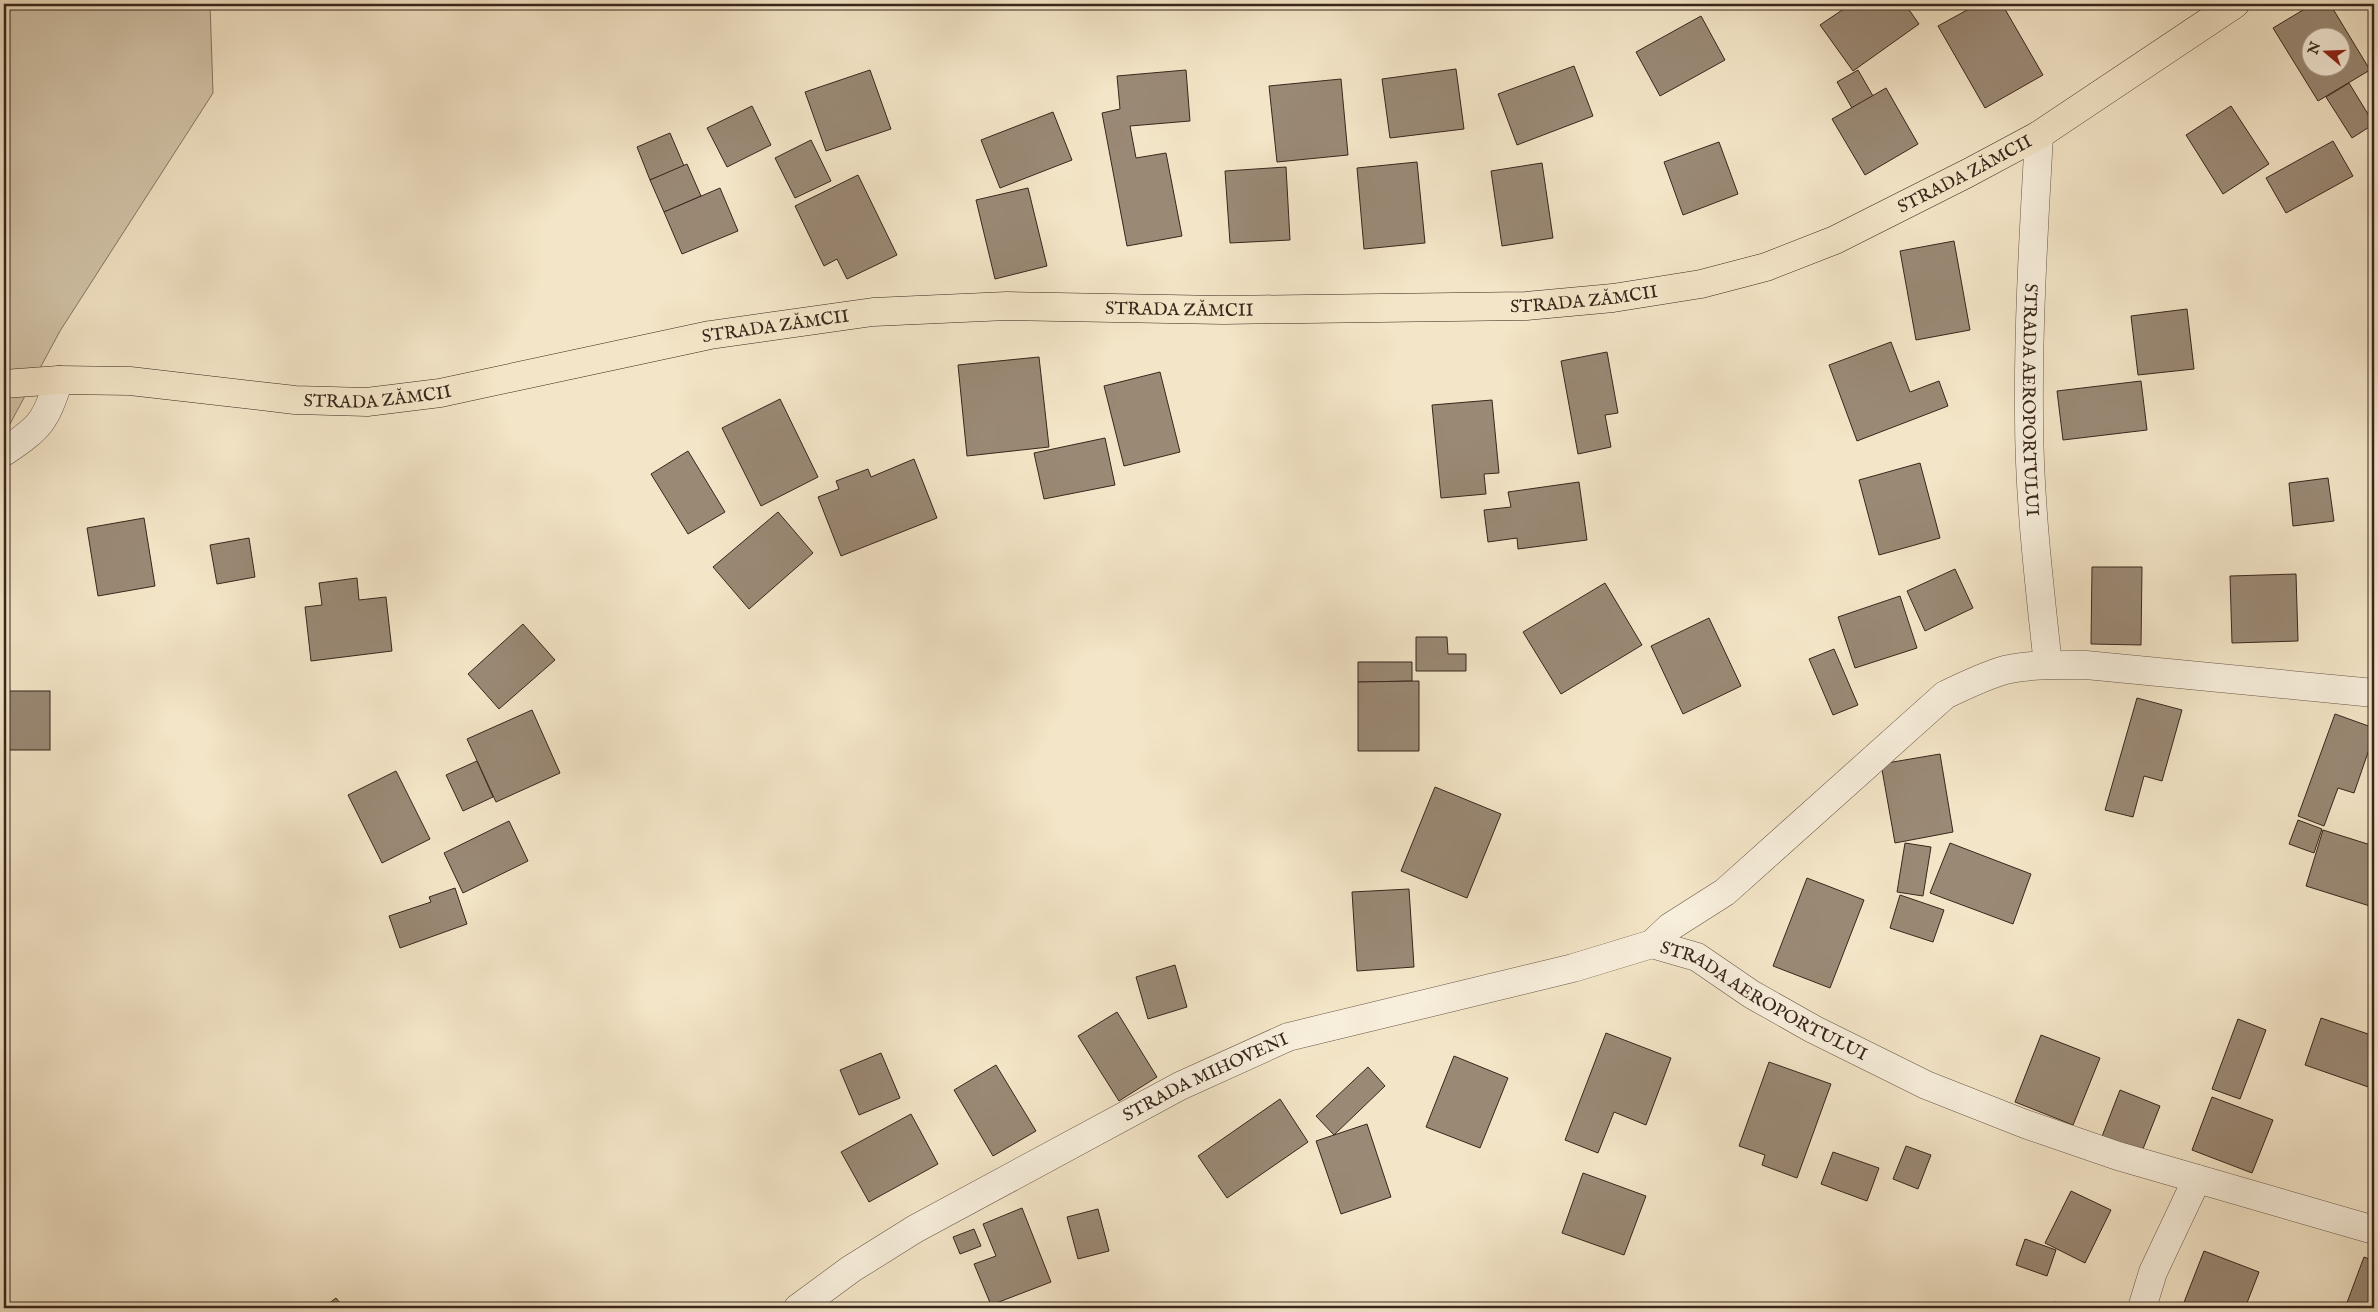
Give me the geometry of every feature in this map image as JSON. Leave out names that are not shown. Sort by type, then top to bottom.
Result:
[{"type":"main road","name":"STRADA ZĂMCII","points":[[4,384],[59,380],[130,381],[296,400],[367,402],[440,393],[710,335],[873,312],[1007,306],[1223,310],[1431,309],[1526,306],[1613,298],[1700,284],[1766,268],[1835,240],[2039,135],[2235,4]]},
{"type":"street","name":"STRADA AEROPORTULUI","points":[[2039,135],[2030,326],[2028,417],[2036,557],[2048,665]]},
{"type":"street","points":[[4,452],[40,424],[49,412],[59,380]]},
{"type":"street","name":"STRADA AEROPORTULUI","points":[[1652,944],[1670,927],[1725,892],[1945,695],[1977,680],[2006,670],[2048,665],[2086,665],[2374,693]]},
{"type":"street","name":"STRADA AEROPORTULUI","points":[[1652,944],[1696,957],[1751,994],[1813,1030],[1926,1085],[2072,1140],[2197,1179],[2374,1230]]},
{"type":"street","name":"STRADA MIHOVENI","points":[[798,1308],[851,1269],[915,1228],[1180,1086],[1288,1037],[1573,968],[1652,944]]},
{"type":"street","points":[[2142,1308],[2153,1272],[2197,1179]]},
{"type":"shaded area","points":[[4,4],[210,4],[213,93],[60,331],[4,435]]},
{"type":"building","points":[[1851,4],[1905,4],[1919,24],[1853,71],[1820,25]]},
{"type":"building","points":[[1978,4],[2002,4],[2043,75],[1985,108],[1938,26]]},
{"type":"building","points":[[2313,4],[2330,4],[2345,28],[2300,28],[2300,72],[2273,28]]},
{"type":"building","points":[[1701,16],[1725,60],[1660,96],[1636,52]]},
{"type":"building","points":[[2350,37],[2370,70],[2318,101],[2304,78],[2350,78]]},
{"type":"building","points":[[1574,66],[1593,116],[1517,145],[1498,94]]},
{"type":"building","points":[[1456,69],[1464,129],[1390,138],[1382,79]]},
{"type":"building","points":[[870,70],[891,129],[826,151],[805,92]]},
{"type":"building","points":[[1186,70],[1190,121],[1130,126],[1136,158],[1166,153],[1182,236],[1127,246],[1102,113],[1120,109],[1117,76]]},
{"type":"building","points":[[1858,70],[1873,96],[1852,108],[1837,82]]},
{"type":"building","points":[[1341,79],[1348,155],[1277,162],[1269,86]]},
{"type":"building","points":[[2349,83],[2374,124],[2352,138],[2326,97]]},
{"type":"building","points":[[1886,88],[1918,144],[1865,175],[1832,119]]},
{"type":"building","points":[[752,106],[771,145],[727,167],[707,128]]},
{"type":"building","points":[[2231,106],[2269,164],[2223,194],[2186,135]]},
{"type":"building","points":[[1053,112],[1072,160],[1000,188],[981,140]]},
{"type":"building","points":[[670,133],[684,166],[650,180],[637,147]]},
{"type":"building","points":[[811,140],[831,181],[795,198],[775,158]]},
{"type":"building","points":[[2333,141],[2353,176],[2286,213],[2266,178]]},
{"type":"building","points":[[1719,142],[1738,194],[1683,215],[1664,162]]},
{"type":"building","points":[[1417,162],[1425,243],[1364,249],[1357,168]]},
{"type":"building","points":[[1542,163],[1553,238],[1502,246],[1491,171]]},
{"type":"building","points":[[687,164],[701,196],[664,212],[650,180]]},
{"type":"building","points":[[1286,167],[1290,240],[1230,243],[1225,171]]},
{"type":"building","points":[[858,175],[897,255],[847,279],[837,259],[824,266],[795,206]]},
{"type":"building","points":[[720,188],[738,231],[682,254],[664,212]]},
{"type":"building","points":[[1028,188],[1047,266],[995,279],[976,200]]},
{"type":"building","points":[[1954,241],[1970,330],[1916,340],[1900,251]]},
{"type":"building","points":[[2187,309],[2194,369],[2138,375],[2131,316]]},
{"type":"building","points":[[1891,342],[1910,392],[1939,381],[1948,406],[1857,441],[1829,365]]},
{"type":"building","points":[[1607,352],[1618,413],[1605,415],[1611,447],[1578,454],[1561,361]]},
{"type":"building","points":[[1039,357],[1049,447],[967,456],[958,365]]},
{"type":"building","points":[[1160,372],[1180,452],[1124,466],[1104,386]]},
{"type":"building","points":[[2141,381],[2147,430],[2063,440],[2057,391]]},
{"type":"building","points":[[780,399],[818,477],[761,506],[722,428]]},
{"type":"building","points":[[1492,400],[1499,473],[1484,474],[1486,494],[1441,498],[1432,405]]},
{"type":"building","points":[[1105,438],[1115,485],[1044,499],[1034,453]]},
{"type":"building","points":[[688,451],[725,512],[688,534],[651,474]]},
{"type":"building","points":[[914,459],[937,518],[841,556],[818,497],[839,489],[836,481],[868,469],[871,477]]},
{"type":"building","points":[[1920,463],[1940,538],[1879,555],[1859,480]]},
{"type":"building","points":[[2328,478],[2334,521],[2293,526],[2289,483]]},
{"type":"building","points":[[1579,482],[1587,540],[1518,549],[1517,538],[1488,542],[1484,510],[1511,507],[1508,492]]},
{"type":"building","points":[[778,512],[813,553],[749,609],[713,567]]},
{"type":"building","points":[[144,518],[155,586],[98,596],[87,528]]},
{"type":"building","points":[[249,538],[255,577],[217,584],[210,545]]},
{"type":"building","points":[[2092,567],[2142,567],[2141,645],[2091,644]]},
{"type":"building","points":[[1955,569],[1973,608],[1925,631],[1907,591]]},
{"type":"building","points":[[2296,574],[2298,641],[2232,643],[2230,576]]},
{"type":"building","points":[[357,578],[359,600],[386,597],[392,651],[311,661],[305,607],[322,605],[319,583]]},
{"type":"building","points":[[1605,583],[1642,645],[1561,694],[1523,632]]},
{"type":"building","points":[[1900,596],[1917,648],[1855,668],[1838,617]]},
{"type":"building","points":[[1709,618],[1741,686],[1683,714],[1651,646]]},
{"type":"building","points":[[523,624],[555,660],[499,709],[468,674]]},
{"type":"building","points":[[1416,637],[1447,637],[1448,654],[1466,654],[1466,671],[1416,671]]},
{"type":"building","points":[[1834,649],[1858,705],[1833,715],[1809,659]]},
{"type":"building","points":[[1358,662],[1412,662],[1412,681],[1358,682]]},
{"type":"building","points":[[1419,681],[1419,751],[1358,751],[1358,682]]},
{"type":"building","points":[[4,691],[50,691],[50,750],[4,750]]},
{"type":"building","points":[[2137,698],[2182,710],[2162,781],[2144,776],[2133,817],[2105,810]]},
{"type":"building","points":[[532,710],[560,773],[496,802],[467,739]]},
{"type":"building","points":[[2335,714],[2374,728],[2374,735],[2354,793],[2338,788],[2324,826],[2298,816]]},
{"type":"building","points":[[1940,754],[1953,832],[1895,843],[1881,764]]},
{"type":"building","points":[[477,761],[493,797],[463,811],[446,775]]},
{"type":"building","points":[[396,771],[430,839],[382,863],[348,795]]},
{"type":"building","points":[[1435,787],[1501,814],[1467,898],[1401,871]]},
{"type":"building","points":[[2298,820],[2322,829],[2314,853],[2289,844]]},
{"type":"building","points":[[509,821],[528,861],[463,893],[444,853]]},
{"type":"building","points":[[2323,830],[2374,846],[2373,907],[2306,886]]},
{"type":"building","points":[[1905,843],[1931,847],[1923,896],[1897,892]]},
{"type":"building","points":[[1950,843],[2031,874],[2013,924],[1930,893]]},
{"type":"building","points":[[1807,878],[1864,900],[1830,988],[1773,966]]},
{"type":"building","points":[[455,888],[467,924],[400,948],[389,916],[431,902],[429,897]]},
{"type":"building","points":[[1409,889],[1414,967],[1357,971],[1352,892]]},
{"type":"building","points":[[1900,895],[1944,910],[1933,942],[1890,928]]},
{"type":"building","points":[[1175,965],[1187,1007],[1148,1019],[1136,977]]},
{"type":"building","points":[[1117,1012],[1157,1077],[1119,1101],[1078,1036]]},
{"type":"building","points":[[2321,1018],[2374,1036],[2374,1089],[2305,1065]]},
{"type":"building","points":[[2238,1019],[2266,1030],[2240,1099],[2212,1089]]},
{"type":"building","points":[[1606,1033],[1671,1058],[1646,1125],[1614,1112],[1598,1153],[1565,1140]]},
{"type":"building","points":[[2041,1035],[2100,1058],[2073,1125],[2015,1102]]},
{"type":"building","points":[[881,1053],[900,1098],[859,1115],[840,1070]]},
{"type":"building","points":[[1454,1056],[1508,1078],[1480,1148],[1426,1127]]},
{"type":"building","points":[[1769,1062],[1831,1084],[1797,1178],[1762,1165],[1765,1155],[1739,1146]]},
{"type":"building","points":[[996,1065],[1036,1131],[993,1156],[954,1090]]},
{"type":"building","points":[[1368,1067],[1385,1086],[1334,1135],[1316,1116]]},
{"type":"building","points":[[2120,1090],[2160,1106],[2141,1154],[2101,1139]]},
{"type":"building","points":[[2212,1097],[2273,1120],[2252,1173],[2192,1150]]},
{"type":"building","points":[[1280,1099],[1308,1142],[1227,1198],[1198,1156]]},
{"type":"building","points":[[911,1114],[938,1164],[869,1202],[841,1152]]},
{"type":"building","points":[[1367,1124],[1391,1197],[1341,1214],[1316,1141]]},
{"type":"building","points":[[1906,1146],[1931,1155],[1918,1189],[1893,1179]]},
{"type":"building","points":[[1833,1152],[1879,1168],[1867,1201],[1821,1184]]},
{"type":"building","points":[[1583,1173],[1646,1196],[1624,1255],[1562,1233]]},
{"type":"building","points":[[2071,1191],[2111,1210],[2085,1263],[2045,1243]]},
{"type":"building","points":[[1022,1208],[1051,1282],[991,1305],[974,1264],[996,1256],[983,1224]]},
{"type":"building","points":[[1098,1209],[1109,1251],[1078,1259],[1067,1217]]},
{"type":"building","points":[[974,1229],[981,1246],[960,1254],[953,1237]]},
{"type":"building","points":[[2025,1239],[2056,1250],[2047,1276],[2016,1265]]},
{"type":"building","points":[[2204,1251],[2259,1272],[2245,1308],[2191,1308],[2183,1305]]},
{"type":"building","points":[[2364,1257],[2374,1261],[2374,1308],[2345,1308]]},
{"type":"building","points":[[336,1298],[344,1308],[323,1308]]},
{"type":"building","points":[[2055,1302],[2072,1308],[2052,1308]]}]
